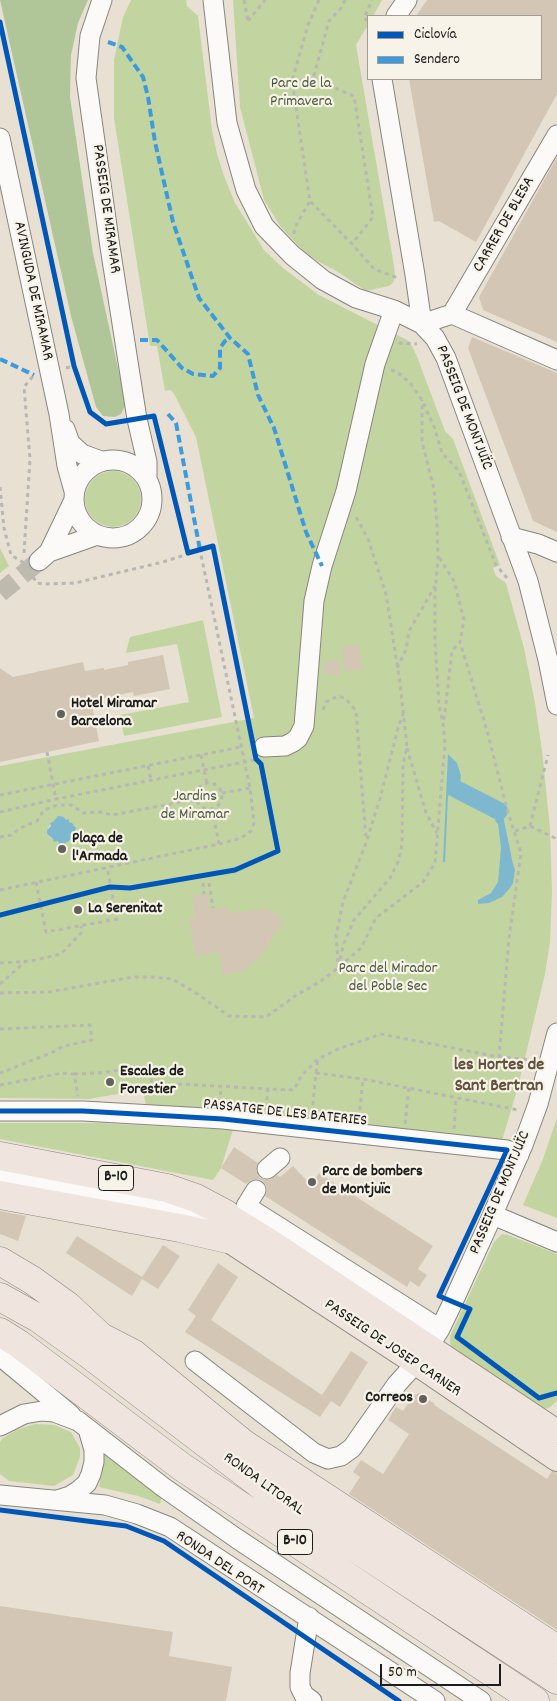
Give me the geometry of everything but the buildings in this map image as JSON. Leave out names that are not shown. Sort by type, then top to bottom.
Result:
[{"type":"highway","name":"B-10","points":[[0,1156],[166,1188],[196,1198],[238,1219]]},
{"type":"highway","name":"B-10","points":[[0,1195],[180,1228],[238,1219]]},
{"type":"highway","name":"B-10","points":[[0,1261],[32,1280],[68,1306],[249,1476]]},
{"type":"highway","name":"RONDA LITORAL","points":[[0,1297],[38,1318],[90,1355],[271,1493],[557,1680]]},
{"type":"highway","name":"RONDA LITORAL","points":[[0,1332],[19,1344],[182,1466],[535,1701]]},
{"type":"highway","name":"B-10","points":[[103,1338],[134,1354],[244,1444],[557,1649]]},
{"type":"main road","name":"PASSEIG DE JOSEP CARNER","points":[[238,1219],[428,1346],[556,1427]]},
{"type":"main road","name":"PASSEIG DE JOSEP CARNER","points":[[428,1346],[557,1459]]},
{"type":"street","name":"PASSEIG DE MIRAMAR","points":[[102,0],[90,36],[86,78],[137,419],[147,462],[147,480]]},
{"type":"street","points":[[213,0],[227,123],[246,190],[264,226],[292,255],[323,280],[356,298],[394,310],[422,324],[452,314],[557,360]]},
{"type":"street","points":[[397,15],[407,0]]},
{"type":"street","points":[[382,80],[422,324]]},
{"type":"street","name":"AVINGUDA DE MIRAMAR","points":[[0,138],[59,414],[73,496]]},
{"type":"street","name":"CARRER DE BLESA","points":[[452,314],[555,143]]},
{"type":"street","points":[[258,744],[285,746],[298,738],[304,726],[314,601],[322,566],[346,491],[376,364],[394,310]]},
{"type":"street","name":"PASSEIG DE MONTJUÏC","points":[[422,324],[435,338],[446,358],[528,581],[557,705]]},
{"type":"street","name":"AVINGUDA DE MIRAMAR","points":[[59,414],[70,443],[82,454],[101,461]]},
{"type":"street","name":"PASSEIG DE MIRAMAR","points":[[122,460],[136,441],[137,419]]},
{"type":"street","points":[[37,559],[73,496],[83,472],[92,465],[112,459],[132,464],[141,471],[147,480],[151,491],[152,503],[149,514],[133,533],[121,538],[109,538],[97,535],[80,522],[75,513],[73,496]]},
{"type":"street","points":[[37,559],[97,535]]},
{"type":"street","points":[[511,537],[538,544],[557,552]]},
{"type":"street","name":"PASSEIG DE MONTJUÏC","points":[[314,1453],[328,1459],[341,1456],[352,1448],[397,1384],[428,1346],[492,1215],[519,1154],[538,1104],[557,1033]]},
{"type":"street","name":"PASSATGE DE LES BATERIES","points":[[0,1111],[83,1111],[223,1119],[507,1150],[519,1154]]},
{"type":"street","points":[[0,1175],[238,1219]]},
{"type":"street","points":[[161,1206],[238,1219]]},
{"type":"street","points":[[492,1215],[557,1242]]},
{"type":"street","points":[[0,1356],[83,1425]]},
{"type":"street","points":[[196,1361],[314,1453],[302,1482]]},
{"type":"street","name":"RONDA DEL PORT","points":[[0,1426],[24,1414],[42,1411],[54,1412],[83,1425],[163,1487],[236,1538],[481,1701]]},
{"type":"street","name":"RONDA DEL PORT","points":[[55,1500],[70,1496],[78,1491],[87,1483],[91,1474],[94,1450],[92,1438],[83,1425]]},
{"type":"street","name":"RONDA DEL PORT","points":[[2,1494],[105,1506],[123,1510],[170,1527],[435,1701]]},
{"type":"street","points":[[309,1617],[300,1673],[300,1686],[304,1695],[312,1701]]},
{"type":"path","points":[[244,0],[248,21],[265,0]]},
{"type":"path","points":[[319,0],[308,25],[292,81],[310,201],[374,269],[398,278]]},
{"type":"path","points":[[313,79],[329,21],[341,8],[345,0]]},
{"type":"path","points":[[367,20],[364,18],[372,0]]},
{"type":"path","points":[[292,81],[313,79],[354,96],[372,217],[352,244]]},
{"type":"path","points":[[293,241],[295,228],[310,201]]},
{"type":"path","points":[[376,364],[396,371],[410,383],[422,400],[435,429],[442,453],[459,471],[496,565],[511,582]]},
{"type":"path","points":[[34,375],[24,387],[30,459],[28,505],[37,559],[37,583],[74,583],[162,562],[213,546],[258,744]]},
{"type":"path","points":[[0,993],[49,992],[133,977],[152,977],[172,979],[196,993],[228,1016],[266,1017],[338,968],[361,948],[376,918],[422,882],[434,863],[445,744],[439,705],[435,650],[435,585],[438,557],[438,524],[434,489],[422,442],[422,400]]},
{"type":"path","points":[[0,487],[4,528],[11,555],[37,559]]},
{"type":"path","points":[[346,491],[352,510],[368,539],[386,594],[404,714],[407,747],[426,814],[437,833]]},
{"type":"path","points":[[0,890],[219,844],[241,838],[251,831],[254,823],[250,788],[200,550]]},
{"type":"path","points":[[438,557],[454,581],[464,620],[460,642],[521,853],[510,938],[499,1057]]},
{"type":"path","points":[[397,668],[406,650],[409,631],[435,585]]},
{"type":"path","points":[[443,723],[452,651],[460,642]]},
{"type":"path","points":[[346,699],[356,711],[366,843]]},
{"type":"path","points":[[338,968],[336,936],[341,910],[366,843],[381,796],[398,728],[404,714]]},
{"type":"path","points":[[0,795],[241,747]]},
{"type":"path","points":[[338,968],[344,943],[354,920],[390,878],[398,862],[402,844],[403,764],[407,747]]},
{"type":"path","points":[[47,752],[57,805]]},
{"type":"path","points":[[201,755],[207,784]]},
{"type":"path","points":[[530,826],[548,755]]},
{"type":"path","points":[[0,812],[56,799],[256,760],[261,764],[278,850],[235,870],[130,888],[110,888],[40,904],[0,916]]},
{"type":"path","points":[[148,766],[151,780]]},
{"type":"path","points":[[207,784],[215,785],[222,793],[219,805],[212,809],[204,808],[197,799],[200,787],[207,784]]},
{"type":"path","points":[[222,793],[250,788]]},
{"type":"path","points":[[0,837],[12,835],[20,828],[37,821],[44,810],[57,805],[72,805],[83,813],[100,812],[112,815],[197,799]]},
{"type":"path","points":[[212,809],[219,844]]},
{"type":"path","points":[[515,831],[530,826],[557,838]]},
{"type":"path","points":[[36,882],[46,932],[117,919],[107,867]]},
{"type":"path","points":[[203,883],[204,894]]},
{"type":"path","points":[[209,883],[213,908]]},
{"type":"path","points":[[0,963],[27,961],[61,954],[82,932],[81,926]]},
{"type":"path","points":[[0,984],[27,961]]},
{"type":"path","points":[[0,1029],[90,1025],[92,1040],[64,1046],[0,1073]]},
{"type":"path","points":[[0,1085],[62,1073],[99,1073],[149,1066],[153,1092],[182,1084],[294,1090],[301,1076],[318,1059],[338,1049],[381,1034],[499,1057],[533,1060]]},
{"type":"path","points":[[311,1121],[318,1059]]},
{"type":"path","points":[[316,1073],[409,1087],[518,1110]]},
{"type":"path","points":[[74,1074],[78,1096]]},
{"type":"path","points":[[359,1126],[363,1079]]},
{"type":"path","points":[[219,1111],[221,1086]]},
{"type":"path","points":[[405,1124],[409,1087]]},
{"type":"path","points":[[266,1116],[268,1089]]},
{"type":"path","points":[[453,1136],[456,1097]]},
{"type":"green space","points":[[0,0],[88,0],[78,23],[71,55],[70,97],[93,253],[124,396],[125,406],[121,414],[115,417],[103,416],[96,407],[71,316]]},
{"type":"green space","name":"Parc del Mirador del Poble Sec","points":[[131,0],[186,0],[187,6],[198,16],[212,130],[217,154],[235,203],[264,250],[283,268],[319,295],[409,341],[416,354],[445,431],[453,439],[500,565],[493,568],[496,576],[506,583],[524,648],[535,703],[550,828],[552,891],[550,942],[545,974],[518,1087],[501,1144],[148,1107],[141,1090],[89,1099],[0,1098],[0,766],[254,718],[196,437],[173,392],[170,390],[165,391],[157,346],[150,346],[114,118],[114,60],[123,17]],"holes":[[[66,820],[75,826],[70,838],[64,844],[47,834],[48,828],[53,822]]]},
{"type":"green space","name":"Parc de la Primavera","points":[[233,0],[382,0],[374,15],[367,15],[367,27],[356,45],[394,266],[395,276],[393,283],[389,286],[366,291],[338,272],[308,256],[281,227],[264,200],[240,107]]},
{"type":"green space","points":[[113,471],[124,473],[133,479],[139,488],[141,499],[139,510],[133,519],[124,525],[113,527],[102,525],[93,519],[87,510],[85,499],[87,488],[93,479],[102,473]]},
{"type":"green space","points":[[0,548],[9,566],[0,573]]},
{"type":"green space","points":[[203,620],[222,717],[124,736],[120,715],[189,702],[177,644],[126,653],[130,637]]},
{"type":"green space","points":[[557,1118],[557,1218],[523,1205],[543,1159]]},
{"type":"green space","points":[[0,1123],[98,1123],[233,1130],[221,1168],[213,1180],[0,1139]]},
{"type":"green space","points":[[502,1234],[557,1254],[557,1401],[549,1408],[543,1409],[451,1350],[450,1336],[494,1242]]},
{"type":"green space","points":[[35,1424],[54,1425],[71,1432],[80,1448],[80,1457],[73,1475],[54,1486],[9,1481],[0,1474],[0,1442],[2,1439],[16,1430]]},
{"type":"green space","points":[[105,1451],[162,1495],[160,1504],[138,1496],[99,1487]]},
{"type":"water","points":[[448,754],[457,763],[461,776],[460,783],[448,796],[445,862],[443,862]]},
{"type":"water","points":[[499,809],[502,811],[515,870],[513,883],[502,897],[489,903],[478,904],[478,900],[491,893],[498,882],[501,848],[498,824],[495,821]]},
{"type":"water","points":[[58,816],[64,817],[66,820],[69,819],[69,822],[76,828],[73,838],[64,844],[60,844],[57,841],[54,842],[47,834],[47,830],[51,826],[50,823]]},
{"type":"waterway","points":[[456,789],[499,811]]},
{"type":"tunnel","points":[[0,593],[39,561]]},
{"type":"marked path","points":[[108,42],[122,47],[143,77],[173,222],[199,298],[230,338],[248,354],[258,395],[274,428],[306,532],[322,566]]},
{"type":"marked path","points":[[140,340],[157,340],[182,368],[193,374],[213,376],[220,368],[220,348],[230,338]]},
{"type":"marked path","points":[[0,359],[34,375]]},
{"type":"marked path","points":[[168,414],[176,423],[200,550]]},
{"type":"cycle path","points":[[0,22],[74,366],[90,412],[106,424],[154,416],[188,553],[213,546],[256,759],[261,764],[278,851],[235,870],[130,888],[110,887],[0,915]]},
{"type":"cycle path","points":[[0,1111],[83,1111],[223,1119],[507,1150],[439,1296],[470,1309],[457,1337],[539,1398],[557,1393]]},
{"type":"cycle path","points":[[0,1510],[126,1526],[164,1541],[399,1701]]},
{"type":"place","name":"Hotel Miramar Barcelona","points":[[61,714]]},
{"type":"place","name":"Plaça de l'Armada","points":[[62,849]]},
{"type":"place","name":"La Serenitat","points":[[78,910]]},
{"type":"place","name":"Escales de Forestier","points":[[110,1082]]},
{"type":"place","name":"Parc de bombers de Montjuïc","points":[[312,1182]]},
{"type":"place","name":"Correos","points":[[423,1399]]},
{"type":"district","name":"les Hortes de Sant Bertran","points":[[499,1077]]},
{"type":"park label","name":"Jardins de Miramar","points":[[195,807]]}]
